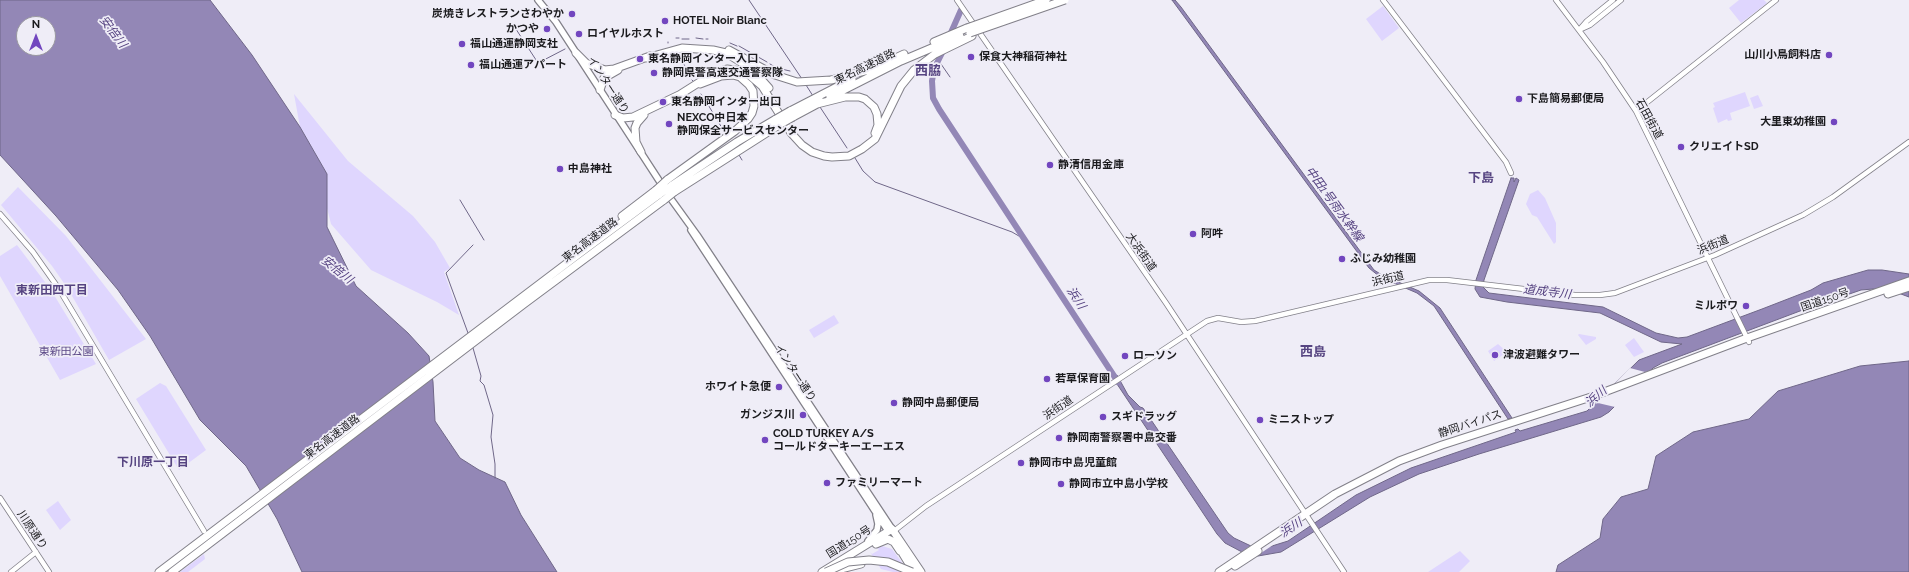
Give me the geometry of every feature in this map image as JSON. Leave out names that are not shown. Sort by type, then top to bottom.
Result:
[{"type":"highway","name":"東名高速道路","points":[[970,32],[1046,0]]},
{"type":"highway","name":"東名高速道路","points":[[817,101],[872,69],[954,36],[1065,0]]},
{"type":"highway","points":[[676,97],[714,73],[727,69],[741,71],[748,74],[762,86],[789,130],[802,145],[812,152],[824,156],[849,156],[862,150],[875,138],[901,86],[914,70],[970,32]]},
{"type":"highway","name":"東名高速道路","points":[[172,572],[665,190],[791,114],[942,41]]},
{"type":"highway","points":[[600,90],[604,78],[631,64],[681,45],[715,46],[742,56],[775,75],[804,82],[831,80],[872,69]]},
{"type":"highway","points":[[646,58],[682,48],[713,50],[734,57],[752,68],[766,83],[798,136],[806,144],[822,152],[838,154],[851,152],[862,146],[873,135],[878,125],[877,114],[874,107],[865,99],[859,97],[845,97],[817,101]]},
{"type":"highway","points":[[576,53],[586,63],[600,69],[610,70],[631,64]]},
{"type":"highway","points":[[615,115],[623,118],[634,117],[715,77],[733,75],[740,77],[750,85],[753,91],[754,106],[748,119],[665,190]]},
{"type":"highway","points":[[641,152],[636,142],[635,128],[640,118],[652,109]]},
{"type":"highway","name":"東名高速道路","points":[[542,286],[583,251],[622,223]]},
{"type":"highway","name":"国道150号","points":[[1747,338],[1909,282]]},
{"type":"highway","name":"国道150号","points":[[1747,338],[1909,287]]},
{"type":"highway","name":"東名高速道路","points":[[159,572],[208,531],[504,315]]},
{"type":"highway","name":"静岡バイパス","points":[[1308,518],[1348,486],[1399,461],[1442,444],[1608,391],[1747,338]]},
{"type":"highway","name":"静岡バイパス","points":[[1219,572],[1362,483],[1408,461],[1468,439],[1555,414],[1601,398],[1747,338]]},
{"type":"highway","points":[[891,531],[921,572]]},
{"type":"highway","name":"国道150号","points":[[876,544],[891,531]]},
{"type":"highway","name":"国道150号","points":[[891,531],[913,572]]},
{"type":"highway","name":"国道150号","points":[[822,572],[891,531]]},
{"type":"highway","name":"国道150号","points":[[833,572],[886,539],[890,540],[906,559]]},
{"type":"highway","name":"静岡バイパス","points":[[1226,572],[1246,556]]},
{"type":"highway","points":[[826,572],[843,564],[863,560],[888,562],[913,572]]},
{"type":"highway","points":[[833,572],[853,565],[870,564],[887,566],[904,572]]},
{"type":"main road","name":"インター通り","points":[[538,0],[556,22],[615,115],[688,224],[697,234],[891,531]]},
{"type":"main road","name":"インター通り","points":[[688,224],[694,237],[874,510],[891,531]]},
{"type":"main road","points":[[844,559],[875,534],[878,524],[874,510]]},
{"type":"street","name":"大浜街道","points":[[957,0],[1186,334],[1344,572]]},
{"type":"street","points":[[1384,0],[1506,162],[1511,173]]},
{"type":"street","name":"石田街道","points":[[1556,0],[1604,62],[1636,112],[1709,257],[1747,338]]},
{"type":"street","points":[[1578,30],[1613,0]]},
{"type":"street","points":[[1578,30],[1590,25],[1621,0]]},
{"type":"street","points":[[1636,112],[1776,0]]},
{"type":"street","name":"浜街道","points":[[891,531],[1202,323],[1213,319],[1241,322],[1255,321],[1412,283],[1439,279],[1575,295],[1606,294],[1623,291],[1746,241],[1819,206],[1909,142]]},
{"type":"street","points":[[0,214],[33,252],[60,289],[208,531]]},
{"type":"street","name":"川原通り","points":[[0,498],[49,572]]},
{"type":"street","points":[[11,572],[36,552]]},
{"type":"green space","points":[[1739,0],[1764,0],[1767,3],[1741,23],[1729,8]]},
{"type":"green space","points":[[1383,6],[1399,28],[1382,41],[1366,19]]},
{"type":"green space","points":[[1745,92],[1750,106],[1730,113],[1732,120],[1728,121],[1727,119],[1718,123],[1713,108],[1715,107],[1713,103]]},
{"type":"green space","points":[[294,94],[348,161],[413,216],[435,242],[450,268],[444,272],[459,315],[437,302],[371,270],[331,224],[327,208],[327,174],[300,127]]},
{"type":"green space","points":[[1758,95],[1763,106],[1754,109],[1750,98]]},
{"type":"green space","points":[[18,187],[66,236],[146,339],[109,360],[68,289],[52,266],[1,205]]},
{"type":"green space","points":[[1538,190],[1545,198],[1556,223],[1556,242],[1554,244],[1537,217],[1532,215],[1526,204],[1530,194]]},
{"type":"green space","name":"東新田公園","points":[[17,245],[51,290],[96,364],[60,380],[0,276],[0,256]]},
{"type":"green space","points":[[834,315],[839,323],[814,338],[809,330]]},
{"type":"green space","points":[[1578,335],[1596,337],[1596,339],[1586,345]]},
{"type":"green space","points":[[1634,338],[1644,352],[1634,357],[1625,345]]},
{"type":"green space","points":[[1498,344],[1507,352],[1494,361],[1488,351]]},
{"type":"green space","points":[[160,383],[166,386],[206,450],[179,470],[136,399]]},
{"type":"green space","points":[[58,501],[71,520],[60,530],[46,510]]},
{"type":"green space","points":[[882,546],[892,549],[909,572],[893,572],[881,569],[870,552],[872,554],[879,550],[877,548]]},
{"type":"green space","points":[[1460,551],[1470,561],[1459,572],[1428,572]]},
{"type":"green space","points":[[204,554],[205,559],[188,572],[180,572]]},
{"type":"water","name":"安倍川","points":[[0,0],[210,0],[252,55],[300,127],[327,174],[327,227],[356,286],[408,333],[429,356],[433,382],[435,421],[460,458],[479,470],[505,482],[521,515],[557,572],[302,572],[277,519],[246,466],[200,420],[150,336],[118,290],[56,216],[0,155]]},
{"type":"water","points":[[1172,0],[1175,0],[1181,7],[1374,270],[1419,291],[1440,308],[1512,418],[1508,419],[1434,306],[1417,293],[1380,277],[1369,268]]},
{"type":"water","points":[[1511,178],[1514,178],[1514,182],[1516,178],[1519,180],[1484,280],[1483,287],[1489,293],[1603,307],[1656,333],[1678,338],[1687,337],[1762,309],[1811,290],[1823,283],[1868,270],[1882,270],[1909,274],[1909,297],[1893,291],[1873,289],[1861,290],[1800,311],[1662,363],[1653,368],[1609,412],[1601,417],[1419,474],[1370,497],[1281,552],[1258,556],[1242,552],[1225,543],[1217,534],[1113,378],[1117,375],[1128,395],[1140,407],[1143,408],[1228,533],[1234,538],[1251,546],[1272,546],[1288,541],[1356,495],[1411,468],[1516,432],[1515,430],[1518,429],[1520,431],[1587,411],[1639,360],[1682,344],[1661,342],[1600,313],[1507,302],[1480,297],[1475,289],[1476,280]]},
{"type":"water","points":[[1909,361],[1909,572],[1556,572],[1558,565],[1600,538],[1603,519],[1621,497],[1648,489],[1656,456],[1693,432],[1749,419],[1778,391],[1860,366]]},
{"type":"pier","points":[[1630,368],[1645,372],[1652,370],[1615,407],[1598,403],[1595,404]]},
{"type":"pier","points":[[1276,543],[1255,557],[1240,553],[1253,544]]},
{"type":"waterway","points":[[749,0],[802,79]]},
{"type":"waterway","name":"浜川","points":[[949,37],[961,10]]},
{"type":"waterway","points":[[512,23],[538,63],[565,49]]},
{"type":"waterway","points":[[696,38],[703,39]]},
{"type":"waterway","points":[[682,39],[689,39]]},
{"type":"waterway","points":[[730,43],[737,46]]},
{"type":"waterway","points":[[739,46],[767,62]]},
{"type":"waterway","name":"浜川","points":[[944,49],[934,69],[932,81],[933,98],[1118,382]]},
{"type":"waterway","points":[[677,52],[691,77]]},
{"type":"waterway","points":[[770,64],[777,68],[790,71]]},
{"type":"waterway","points":[[941,64],[950,77]]},
{"type":"waterway","points":[[806,85],[813,96]]},
{"type":"waterway","points":[[701,94],[705,100]]},
{"type":"waterway","points":[[707,103],[725,133]]},
{"type":"waterway","points":[[820,107],[847,148]]},
{"type":"waterway","points":[[739,155],[742,160]]},
{"type":"waterway","points":[[855,158],[863,171],[875,182],[1012,232],[1024,239]]},
{"type":"waterway","points":[[460,200],[484,240]]},
{"type":"waterway","points":[[468,333],[446,273],[473,245]]},
{"type":"waterway","points":[[473,348],[481,376],[480,381],[484,385],[493,415],[491,437],[495,464],[495,478]]},
{"type":"place","name":"炭焼きレストランさわやか","points":[[572,14]]},
{"type":"place","name":"HOTEL Noir Blanc","points":[[665,21]]},
{"type":"place","name":"かつや","points":[[547,29]]},
{"type":"place","name":"ロイヤルホスト","points":[[579,34]]},
{"type":"place","name":"福山通運静岡支社","points":[[462,44]]},
{"type":"place","name":"山川小鳥飼料店","points":[[1829,55]]},
{"type":"place","name":"保食大神稲荷神社","points":[[971,57]]},
{"type":"place","name":"東名静岡インター入口","points":[[640,59]]},
{"type":"place","name":"福山通運アパート","points":[[471,65]]},
{"type":"place","name":"静岡県警高速交通警察隊","points":[[654,73]]},
{"type":"place","name":"下島簡易郵便局","points":[[1519,99]]},
{"type":"place","name":"東名静岡インター出口","points":[[663,102]]},
{"type":"place","name":"大里東幼稚園","points":[[1834,122]]},
{"type":"place","name":"NEXCO中日本 静岡保全サービスセンター","points":[[669,124]]},
{"type":"place","name":"クリエイトSD","points":[[1681,147]]},
{"type":"place","name":"静清信用金庫","points":[[1050,165]]},
{"type":"place","name":"中島神社","points":[[560,169]]},
{"type":"place","name":"阿吽","points":[[1193,234]]},
{"type":"place","name":"ふじみ幼稚園","points":[[1342,259]]},
{"type":"place","name":"ミルポワ","points":[[1746,306]]},
{"type":"place","name":"津波避難タワー","points":[[1495,355]]},
{"type":"place","name":"ローソン","points":[[1125,356]]},
{"type":"place","name":"若草保育園","points":[[1047,379]]},
{"type":"place","name":"ホワイト急便","points":[[779,387]]},
{"type":"place","name":"静岡中島郵便局","points":[[894,403]]},
{"type":"place","name":"ガンジス川","points":[[803,415]]},
{"type":"place","name":"スギドラッグ","points":[[1103,417]]},
{"type":"place","name":"ミニストップ","points":[[1260,420]]},
{"type":"place","name":"静岡南警察署中島交番","points":[[1059,438]]},
{"type":"place","name":"COLD TURKEY A/S コールドターキーエーエス","points":[[765,440]]},
{"type":"place","name":"静岡市中島児童館","points":[[1021,463]]},
{"type":"place","name":"ファミリーマート","points":[[827,483]]},
{"type":"place","name":"静岡市立中島小学校","points":[[1061,484]]},
{"type":"district","name":"西脇","points":[[928,71]]},
{"type":"district","name":"下島","points":[[1481,178]]},
{"type":"district","name":"東新田四丁目","points":[[52,290]]},
{"type":"district","name":"西島","points":[[1313,352]]},
{"type":"district","name":"下川原一丁目","points":[[153,462]]},
{"type":"water label","name":"中田1号雨水幹線","points":[[1334,204]]},
{"type":"water label","name":"道成寺川","points":[[1547,292]]}]
